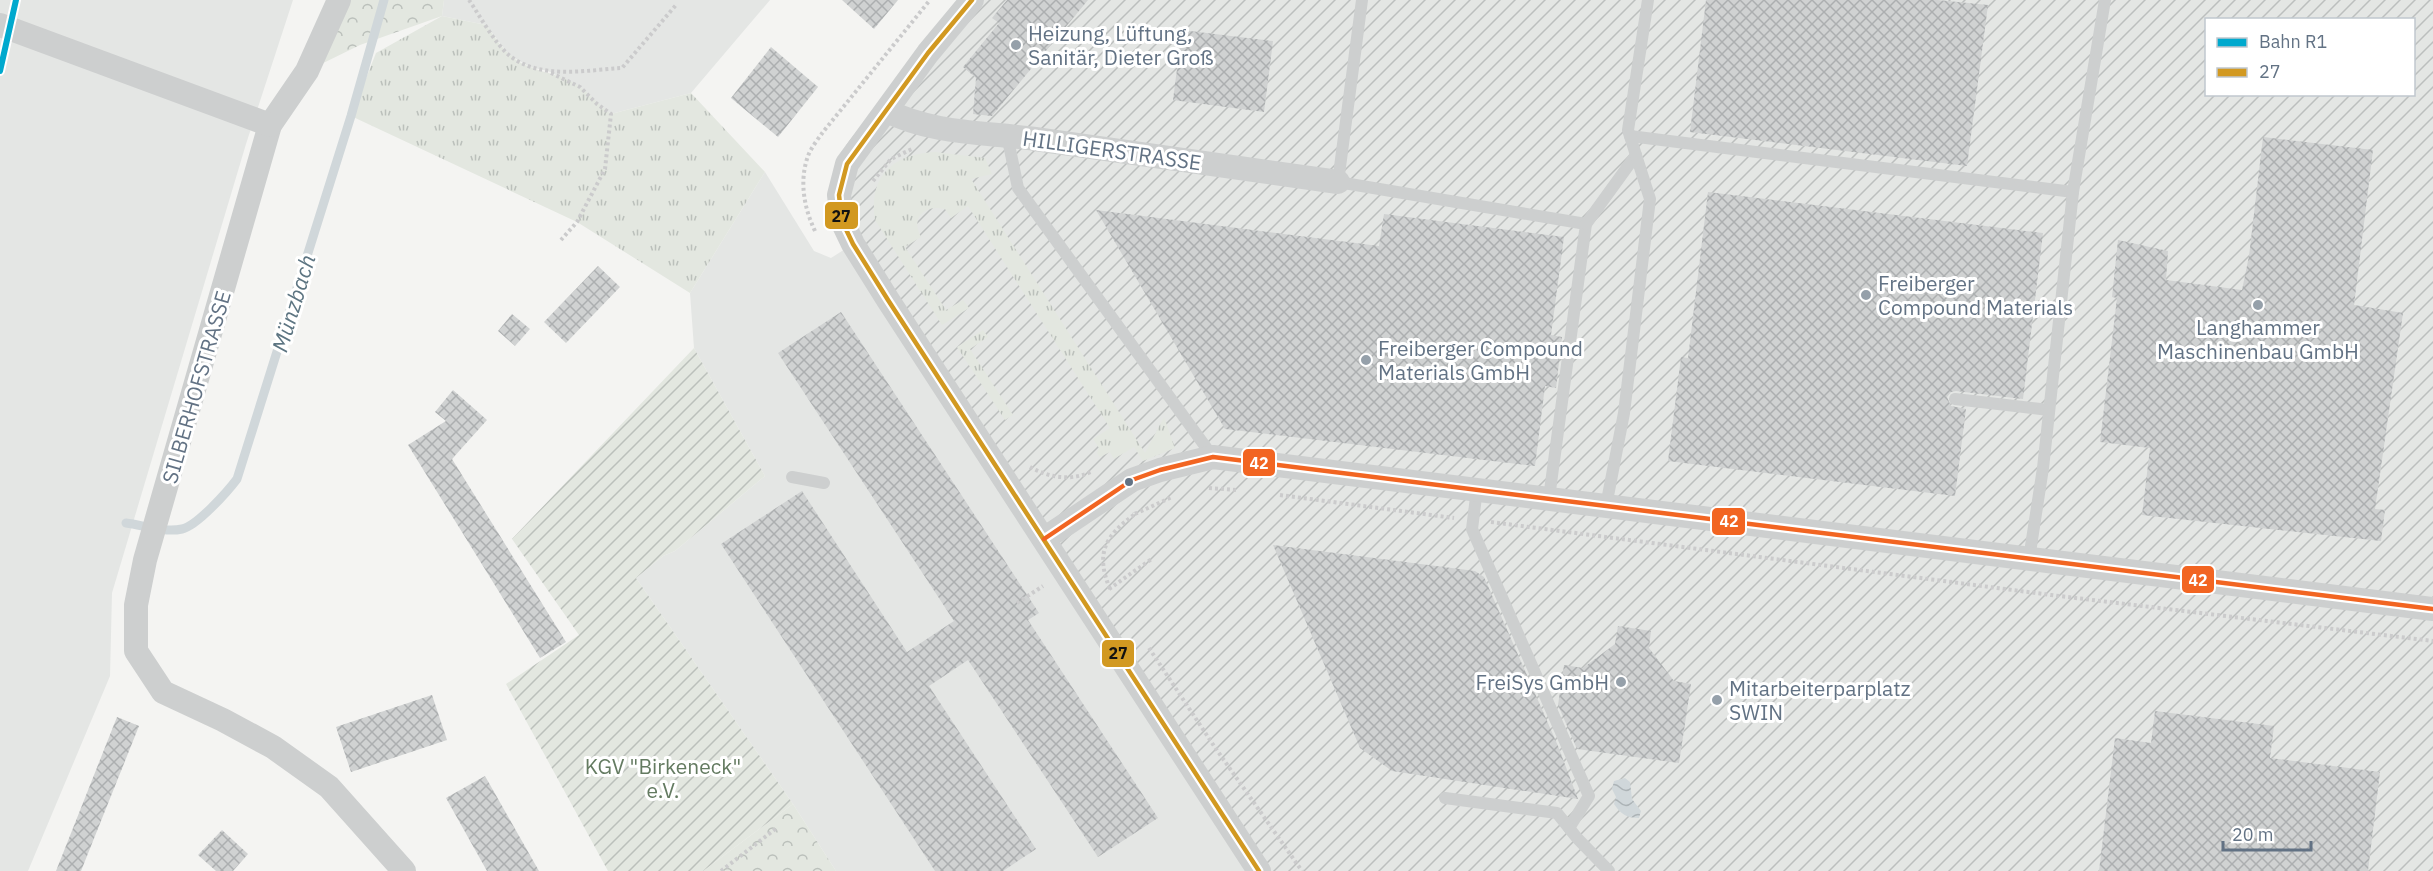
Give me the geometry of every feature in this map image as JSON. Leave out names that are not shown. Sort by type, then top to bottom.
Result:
[{"type":"street","name":"SILBERHOFSTRASSE","points":[[339,0],[307,71],[270,125],[146,560],[136,605],[136,651],[163,692],[273,747],[329,787],[405,871]]},
{"type":"street","points":[[972,0],[928,53],[847,164],[839,195],[842,221],[876,281],[1259,871]]},
{"type":"street","points":[[0,25],[270,125]]},
{"type":"street","name":"HILLIGERSTRASSE","points":[[887,111],[909,122],[937,128],[1007,135],[1338,182]]},
{"type":"street","points":[[1044,539],[1132,480],[1160,470],[1213,457],[2433,609]]},
{"type":"lane","points":[[1362,0],[1338,182],[1586,224]]},
{"type":"lane","points":[[1606,506],[1624,413],[1650,199],[1628,130],[1648,0]]},
{"type":"lane","points":[[2029,559],[2043,468],[2073,192],[2105,0]]},
{"type":"lane","points":[[1007,135],[1018,188],[1213,457]]},
{"type":"lane","points":[[1630,136],[2073,192]]},
{"type":"lane","points":[[1549,498],[1586,224],[1636,155]]},
{"type":"lane","points":[[1955,399],[2049,410]]},
{"type":"lane","points":[[792,477],[824,483]]},
{"type":"lane","points":[[1477,489],[1472,529],[1589,796],[1569,828]]},
{"type":"lane","points":[[1444,798],[1557,813],[1610,871]]},
{"type":"path","points":[[469,0],[509,55],[530,67],[548,71],[580,87],[611,114],[605,169],[577,222],[561,240]]},
{"type":"path","points":[[548,71],[622,68],[676,5]]},
{"type":"path","points":[[871,187],[873,179],[891,159],[901,153],[920,148]]},
{"type":"path","points":[[1026,461],[1042,474],[1070,478],[1089,474],[1106,465],[1135,514]]},
{"type":"path","points":[[1200,489],[1247,491]]},
{"type":"path","points":[[1116,598],[1102,568],[1103,551],[1108,538],[1116,527],[1135,514],[1180,494]]},
{"type":"path","points":[[1270,494],[2051,595],[2433,641]]},
{"type":"path","points":[[1149,647],[1302,871]]},
{"type":"path","points":[[721,871],[778,827]]},
{"type":"shaded area","points":[[0,0],[293,0],[246,144],[112,593],[110,676],[28,871],[0,871]]},
{"type":"shaded area","points":[[444,0],[770,0],[691,93],[611,114],[580,87],[548,71],[530,67],[509,55],[486,25],[442,16]]},
{"type":"shaded area","points":[[957,0],[2433,0],[2433,871],[1252,871],[833,192],[837,157]]},
{"type":"shaded area","points":[[765,172],[814,251],[831,258],[853,244],[1259,871],[836,871],[793,804],[636,578],[663,556],[675,551],[765,476],[694,348],[690,293]]},
{"type":"green space","points":[[339,0],[444,0],[442,16],[360,45],[307,71]]},
{"type":"green space","points":[[442,16],[486,25],[509,54],[517,60],[534,69],[572,82],[611,114],[691,93],[765,172],[690,293],[577,222],[351,116],[376,53]]},
{"type":"green space","points":[[935,152],[985,158],[992,174],[971,179],[1145,453],[1164,417],[1175,448],[1143,461],[1134,447],[1114,459],[1110,452],[1100,457],[1097,453],[1099,448],[1093,439],[1110,428],[968,206],[951,218],[945,209],[926,210],[918,218],[917,223],[921,237],[905,247],[946,310],[963,300],[969,308],[942,325],[875,220],[874,205],[880,180],[887,170],[907,157]]},
{"type":"green space","points":[[983,330],[988,337],[970,349],[1013,415],[1005,420],[957,347]]},
{"type":"green space","name":"KGV \"Birkeneck\" e.V.","points":[[694,348],[765,476],[675,551],[663,556],[636,578],[793,804],[703,871],[608,871],[506,684],[579,635],[512,539]]},
{"type":"green space","points":[[793,804],[836,871],[703,871]]},
{"type":"water","points":[[1625,778],[1630,782],[1632,799],[1641,811],[1639,818],[1624,815],[1614,804],[1616,797],[1612,789],[1614,781]]},
{"type":"building","points":[[842,0],[898,0],[874,29]]},
{"type":"building","name":"Heizung, Lüftung, Sanitär, Dieter Groß","points":[[1007,0],[1088,0],[992,116],[973,114],[976,78],[963,67],[999,23],[992,18]]},
{"type":"building","points":[[1706,0],[1938,0],[1988,5],[1967,166],[1690,132]]},
{"type":"building","points":[[1182,30],[1273,41],[1264,112],[1173,100]]},
{"type":"building","points":[[771,47],[818,87],[778,137],[731,98]]},
{"type":"building","name":"Langhammer Maschinenbau GmbH","points":[[2263,137],[2373,150],[2354,305],[2403,313],[2375,509],[2385,510],[2381,541],[2142,515],[2150,448],[2100,442],[2117,298],[2112,297],[2118,240],[2168,251],[2166,280],[2242,290],[2249,256]]},
{"type":"building","name":"Freiberger Compound Materials","points":[[1708,192],[2043,233],[2023,399],[1956,391],[1951,392],[1947,397],[1951,406],[1966,409],[1955,496],[1668,461],[1681,357],[1688,358]]},
{"type":"building","name":"Freiberger Compound Materials GmbH","points":[[1096,210],[1379,246],[1384,214],[1564,237],[1551,335],[1562,337],[1556,388],[1545,386],[1535,466],[1225,429]]},
{"type":"building","points":[[598,266],[620,287],[566,343],[544,322]]},
{"type":"building","points":[[841,312],[1039,613],[1028,620],[1158,818],[1098,857],[968,660],[929,686],[1036,849],[1003,871],[935,871],[721,544],[802,491],[907,652],[954,621],[778,353]]},
{"type":"building","points":[[512,314],[530,329],[515,346],[498,331]]},
{"type":"building","points":[[453,390],[487,420],[452,459],[566,642],[540,658],[408,445],[446,421],[435,412]]},
{"type":"building","points":[[1273,545],[1475,571],[1484,577],[1558,746],[1578,799],[1392,771],[1360,748]]},
{"type":"building","points":[[1618,626],[1651,631],[1649,648],[1674,681],[1691,684],[1679,763],[1577,749],[1558,705],[1564,665],[1583,668],[1615,644]]},
{"type":"building","points":[[432,695],[447,740],[351,772],[336,727]]},
{"type":"building","points":[[2155,711],[2274,726],[2270,758],[2380,772],[2368,871],[2099,871],[2115,738],[2151,743]]},
{"type":"building","points":[[117,717],[139,726],[81,871],[56,871]]},
{"type":"building","points":[[485,776],[539,871],[487,871],[446,798]]},
{"type":"building","points":[[222,830],[248,854],[233,871],[216,871],[198,855]]},
{"type":"waterway","name":"Münzbach","points":[[126,523],[161,529],[182,529],[204,515],[237,479],[351,116],[384,0]]},
{"type":"rail line","name":"R1","points":[[0,71],[16,0]]},
{"type":"transit line","name":"27","points":[[972,0],[928,53],[847,164],[839,195],[842,221],[853,244],[888,300],[1259,871]]},
{"type":"transit line","name":"42","points":[[1044,539],[1132,480],[1160,470],[1213,457],[2433,609]]},
{"type":"place","name":"Heizung, Lüftung, Sanitär, Dieter Groß","points":[[1016,45]]},
{"type":"place","name":"Freiberger Compound Materials","points":[[1866,295]]},
{"type":"place","name":"Langhammer Maschinenbau GmbH","points":[[2258,305]]},
{"type":"place","name":"Freiberger Compound Materials GmbH","points":[[1366,360]]},
{"type":"place","name":"FreiSys GmbH","points":[[1621,682]]},
{"type":"place","name":"Mitarbeiterparplatz SWIN","points":[[1717,700]]}]
